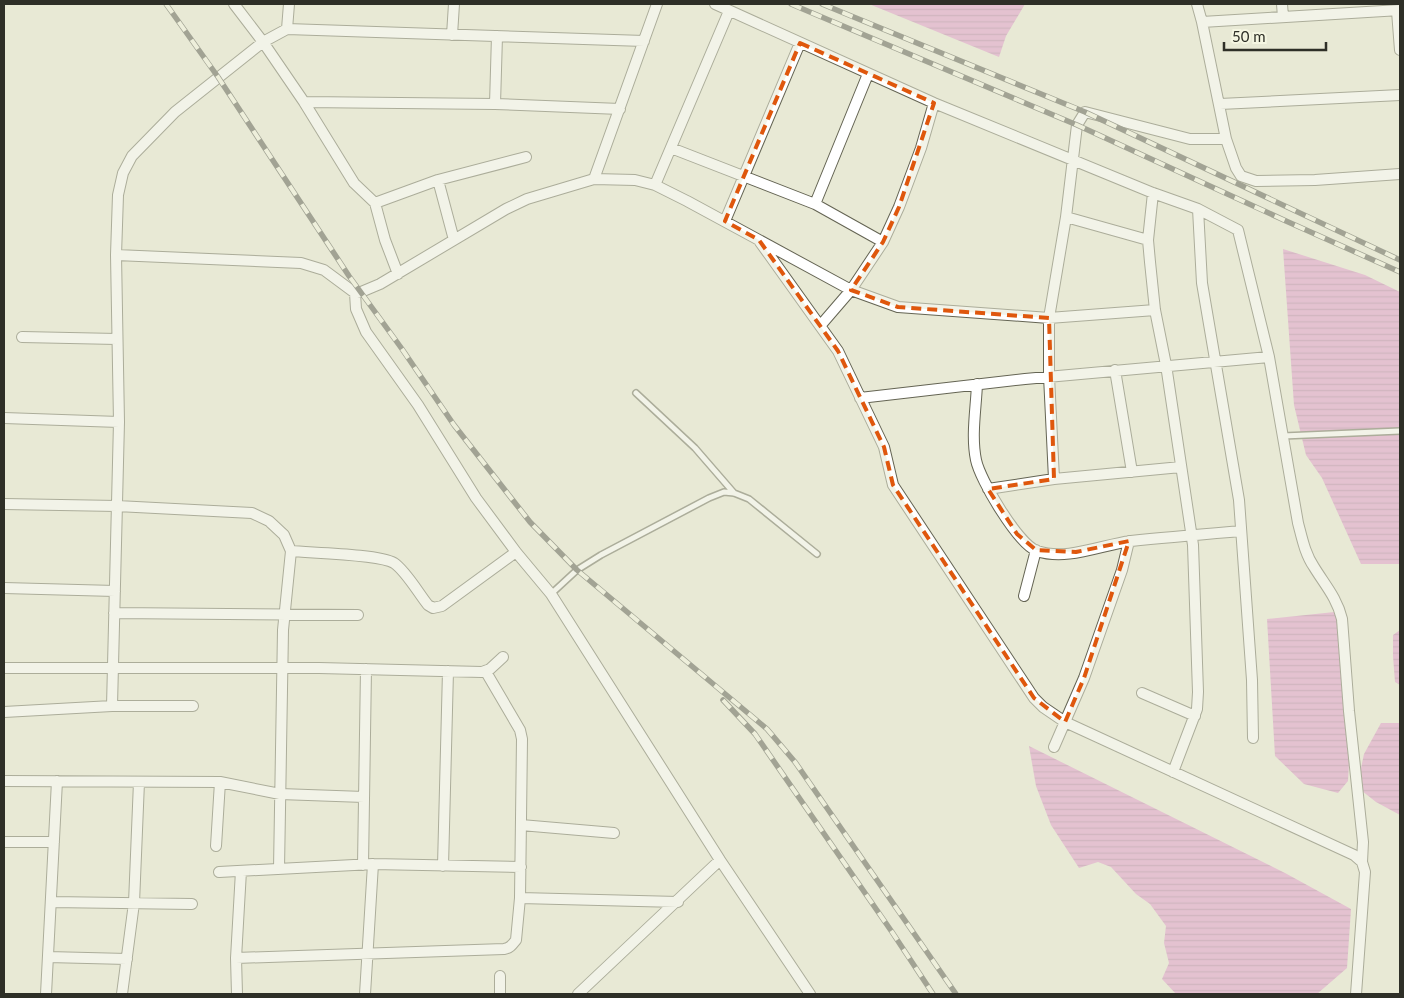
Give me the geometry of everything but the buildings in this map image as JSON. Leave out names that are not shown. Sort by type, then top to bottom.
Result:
[{"type":"street","points":[[234,4],[263,42],[304,102],[354,183],[375,203],[385,240],[398,274]]},
{"type":"street","points":[[287,29],[289,4]]},
{"type":"street","points":[[452,35],[454,4]]},
{"type":"street","points":[[594,179],[658,4]]},
{"type":"street","points":[[715,4],[934,103],[1152,193],[1198,209],[1238,230],[1268,357],[1295,506],[1305,550],[1333,596],[1342,619],[1349,711],[1363,842],[1362,862],[1365,872],[1356,994]]},
{"type":"street","points":[[1197,4],[1226,139],[1236,168],[1241,176],[1256,181],[1315,180],[1400,174]]},
{"type":"street","points":[[1282,4],[1283,17]]},
{"type":"street","points":[[655,186],[729,11]]},
{"type":"street","points":[[1202,22],[1399,11],[1400,50]]},
{"type":"street","points":[[112,706],[119,422],[116,255],[118,195],[123,173],[132,156],[175,112],[263,42],[287,29],[644,41]]},
{"type":"street","points":[[495,104],[497,36]]},
{"type":"street","points":[[725,221],[800,43]]},
{"type":"street","points":[[815,204],[868,74]]},
{"type":"street","points":[[1220,104],[1400,95]]},
{"type":"street","points":[[304,102],[495,104],[620,109]]},
{"type":"street","points":[[820,326],[851,290],[883,242],[915,165],[934,103]]},
{"type":"street","points":[[1054,479],[1049,376],[1049,318],[1066,217],[1077,125],[1085,112],[1190,139],[1226,139]]},
{"type":"street","points":[[671,148],[815,204],[883,242]]},
{"type":"street","points":[[375,203],[438,180],[526,157]]},
{"type":"street","points":[[355,293],[368,289],[398,274],[527,199],[594,179],[635,180],[655,186],[725,221],[851,290],[898,307],[1049,318],[1155,310]]},
{"type":"street","points":[[438,180],[454,240]]},
{"type":"street","points":[[1152,193],[1148,240],[1155,310],[1166,366],[1192,536],[1198,692],[1195,716],[1173,772]]},
{"type":"street","points":[[1198,209],[1202,283],[1239,500],[1252,680],[1252,738]]},
{"type":"street","points":[[1066,217],[1148,240]]},
{"type":"street","points":[[759,240],[838,351],[884,447],[892,485],[1034,698],[1043,707],[1065,722],[1354,855],[1362,862]]},
{"type":"street","points":[[116,255],[301,262],[324,270],[355,293],[356,309],[366,332],[418,405],[476,498],[516,552],[551,594],[720,860],[810,994]]},
{"type":"street","points":[[22,337],[118,339]]},
{"type":"street","points":[[860,398],[1049,376],[1268,357]]},
{"type":"street","points":[[1115,370],[1132,472]]},
{"type":"street","points":[[978,384],[974,428],[975,455],[978,468],[988,489],[1016,534],[1026,544],[1036,550],[1051,553],[1070,553],[1129,541],[1241,530]]},
{"type":"street","points":[[4,418],[119,422]]},
{"type":"street","points":[[988,489],[1054,479],[1181,467]]},
{"type":"street","points":[[4,504],[117,506],[252,513],[269,521],[284,535],[291,551],[283,630],[279,869]]},
{"type":"street","points":[[1054,747],[1084,678],[1122,570],[1129,541]]},
{"type":"street","points":[[1024,596],[1036,550]]},
{"type":"street","points":[[291,551],[378,558],[394,563],[428,605],[433,608],[442,606],[516,552]]},
{"type":"street","points":[[4,588],[115,591]]},
{"type":"street","points":[[114,613],[358,615]]},
{"type":"street","points":[[4,668],[283,668],[486,672],[504,657]]},
{"type":"street","points":[[365,994],[368,953],[368,865],[364,797],[366,669]]},
{"type":"street","points":[[443,866],[448,670]]},
{"type":"street","points":[[236,958],[509,948],[516,940],[521,867],[522,740],[520,730],[486,672]]},
{"type":"street","points":[[1142,693],[1195,716]]},
{"type":"street","points":[[4,712],[112,706],[193,706]]},
{"type":"street","points":[[4,781],[220,782],[280,794],[364,797]]},
{"type":"street","points":[[46,994],[57,781]]},
{"type":"street","points":[[122,994],[134,903],[138,782]]},
{"type":"street","points":[[216,846],[220,782]]},
{"type":"street","points":[[521,825],[614,833]]},
{"type":"street","points":[[4,842],[54,842]]},
{"type":"street","points":[[578,994],[678,902],[720,860]]},
{"type":"street","points":[[219,872],[368,865],[521,867]]},
{"type":"street","points":[[237,994],[236,958],[242,871]]},
{"type":"street","points":[[520,898],[678,902]]},
{"type":"street","points":[[51,902],[192,904]]},
{"type":"street","points":[[48,957],[128,959]]},
{"type":"street","points":[[500,976],[500,994]]},
{"type":"lane","points":[[636,393],[695,448],[734,492],[749,499],[817,554]]},
{"type":"lane","points":[[1282,436],[1400,431]]},
{"type":"lane","points":[[551,594],[577,570],[602,555],[709,498],[724,492],[734,492]]},
{"type":"highlighted area","points":[[800,43],[934,103],[899,207],[883,242],[851,290],[898,307],[1049,318],[1054,479],[988,489],[1017,534],[1036,550],[1076,552],[1129,541],[1084,678],[1065,722],[1034,698],[893,485],[884,447],[838,351],[759,240],[725,221]]},
{"type":"shaded area","points":[[869,4],[1025,4],[1006,36],[999,57]]},
{"type":"shaded area","points":[[1283,249],[1365,275],[1400,292],[1400,564],[1361,564],[1322,478],[1306,455],[1294,405]]},
{"type":"shaded area","points":[[1344,611],[1352,712],[1348,781],[1338,793],[1304,784],[1275,756],[1267,619]]},
{"type":"shaded area","points":[[1400,630],[1400,685],[1395,682],[1393,635]]},
{"type":"shaded area","points":[[1381,723],[1400,723],[1400,815],[1376,802],[1357,787],[1364,754]]},
{"type":"shaded area","points":[[1029,746],[1285,873],[1351,909],[1347,968],[1317,994],[1176,994],[1162,979],[1169,963],[1164,943],[1166,926],[1150,904],[1136,894],[1111,867],[1098,862],[1079,868],[1051,825],[1036,786]]},
{"type":"railway","points":[[166,4],[218,77],[349,276],[454,425],[530,522],[577,570],[767,729],[795,762],[956,994]]},
{"type":"railway","points":[[791,4],[1077,125],[1400,272]]},
{"type":"railway","points":[[822,4],[1085,112],[1400,260]]},
{"type":"railway","points":[[723,700],[755,734],[933,994]]}]
